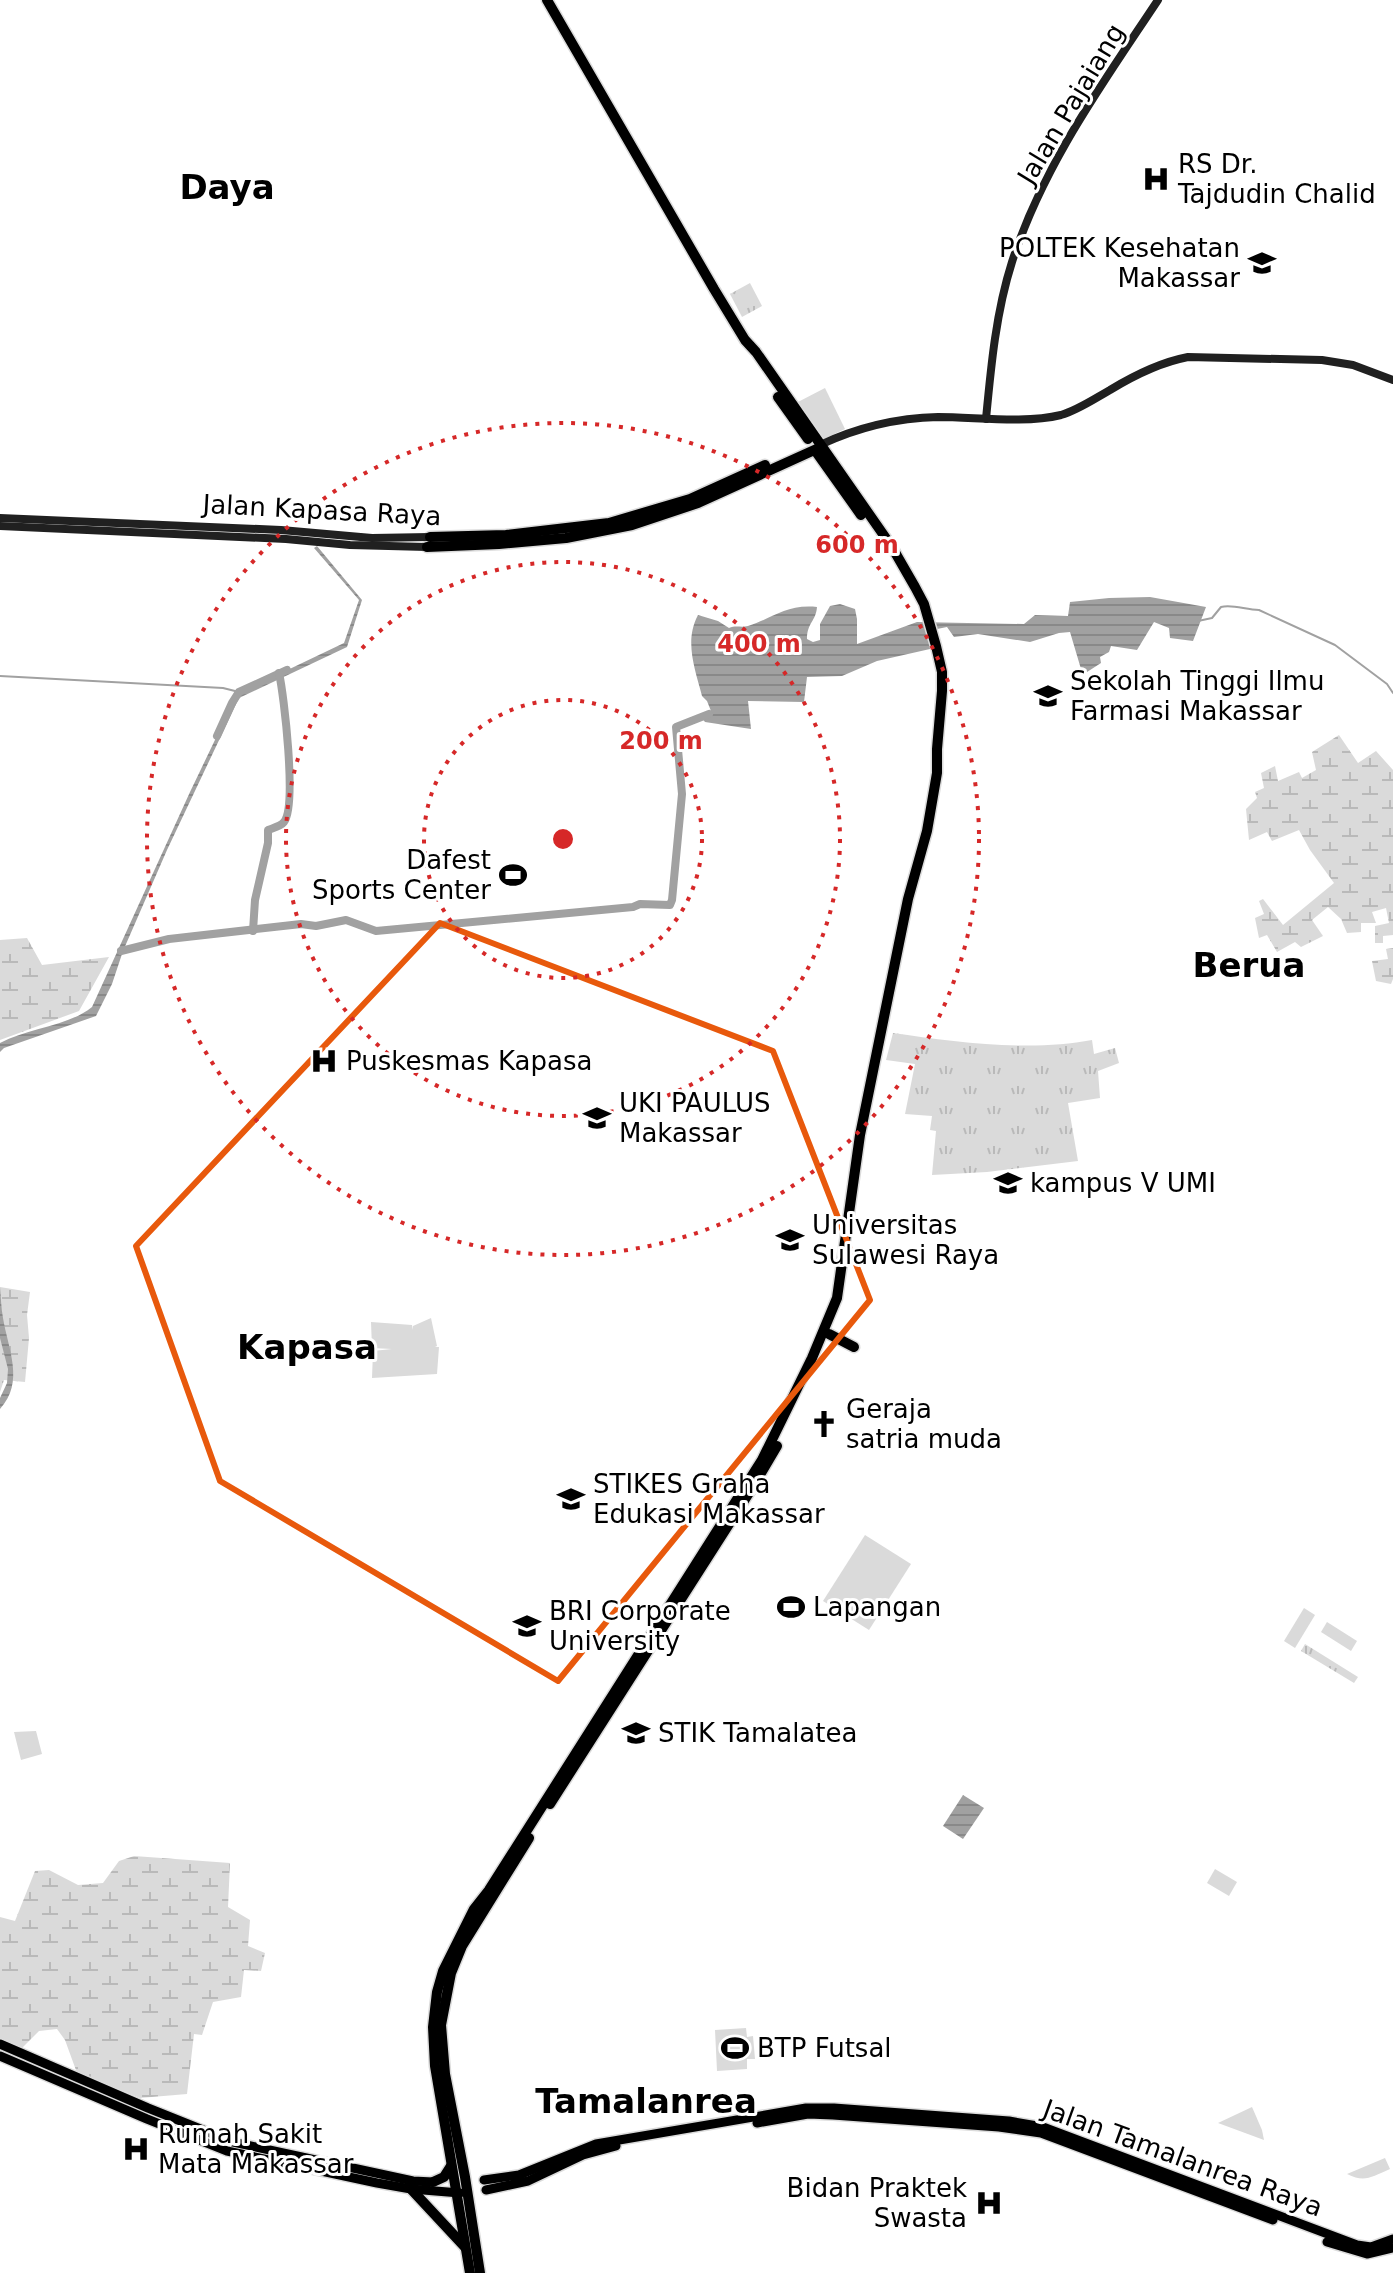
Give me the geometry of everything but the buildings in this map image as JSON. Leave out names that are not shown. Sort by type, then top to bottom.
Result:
[{"type":"highway","points":[[547,0],[699,265],[748,344],[919,595],[942,672],[937,773],[860,1135],[837,1298],[765,1462]]},
{"type":"highway","name":"Jalan Kapasa Raya","points":[[428,542],[538,536],[587,530],[654,516],[698,503],[748,476],[817,446]]},
{"type":"highway","points":[[470,2273],[442,2050],[443,2006],[451,1973],[462,1946],[532,1827],[795,1411],[843,1294],[864,1138],[886,1028],[885,1017]]},
{"type":"highway","points":[[829,1334],[854,1347]]},
{"type":"highway","points":[[480,2273],[462,2192],[451,2165],[433,2042],[437,1992],[451,1952],[474,1909],[532,1827]]},
{"type":"highway","points":[[433,2182],[444,2177],[451,2165]]},
{"type":"highway","points":[[411,2189],[466,2248]]},
{"type":"main road","name":"Jalan Pajaiang","points":[[986,419],[999,313],[1012,260],[1026,224],[1071,133],[1158,0]]},
{"type":"main road","points":[[817,446],[883,423],[919,418],[986,419],[1065,413],[1171,361],[1188,357],[1337,361],[1393,380]]},
{"type":"main road","name":"Jalan Kapasa Raya","points":[[0,518],[428,542]]},
{"type":"main road","points":[[0,526],[281,535]]},
{"type":"main road","points":[[0,2044],[14,2057]]},
{"type":"main road","points":[[0,2056],[14,2057],[233,2142],[358,2170],[433,2182]]},
{"type":"main road","name":"Jalan Tamalanrea Raya","points":[[14,2057],[227,2151],[411,2189],[462,2192],[483,2183],[528,2181],[597,2147],[808,2114],[925,2119],[1041,2133],[1357,2245],[1371,2247],[1393,2239]]},
{"type":"main road","name":"Jalan Tamalanrea Raya","points":[[1219,2197],[1355,2252],[1372,2254],[1393,2248]]},
{"type":"highlighted area","points":[[440,923],[773,1051],[870,1300],[558,1681],[220,1481],[136,1246]]},
{"type":"green space","points":[[750,283],[762,306],[742,317],[730,294]]},
{"type":"green space","points":[[825,388],[845,429],[822,440],[796,403]]},
{"type":"green space","points":[[1339,735],[1358,763],[1376,751],[1393,770],[1393,935],[1383,936],[1383,943],[1375,943],[1375,926],[1389,923],[1386,908],[1372,912],[1376,923],[1361,923],[1361,932],[1347,933],[1341,919],[1328,907],[1312,920],[1323,936],[1301,947],[1295,942],[1277,952],[1267,935],[1259,938],[1255,918],[1264,914],[1259,901],[1263,899],[1283,925],[1334,883],[1299,830],[1272,841],[1267,832],[1249,840],[1246,809],[1257,798],[1255,792],[1264,788],[1261,773],[1275,766],[1278,781],[1299,772],[1302,778],[1316,770],[1312,752]]},
{"type":"green space","points":[[27,938],[42,965],[109,957],[79,1011],[0,1040],[0,940]]},
{"type":"green space","points":[[1393,948],[1391,984],[1376,981],[1372,961],[1388,959],[1386,949]]},
{"type":"green space","points":[[893,1033],[1018,1045],[1092,1040],[1094,1054],[1115,1048],[1119,1063],[1098,1071],[1100,1098],[1068,1103],[1078,1161],[932,1175],[936,1131],[930,1130],[932,1116],[905,1114],[915,1064],[886,1060]]},
{"type":"green space","points":[[0,1287],[30,1292],[25,1382],[4,1380],[0,1392]]},
{"type":"green space","points":[[431,1318],[435,1347],[439,1347],[437,1374],[372,1378],[373,1351],[392,1349],[372,1348],[371,1322],[412,1325],[413,1330],[413,1326]]},
{"type":"green space","points":[[865,1535],[911,1564],[869,1630],[823,1601]]},
{"type":"green space","points":[[1304,1608],[1315,1615],[1295,1648],[1284,1641]]},
{"type":"green space","points":[[1327,1622],[1357,1641],[1351,1651],[1321,1632]]},
{"type":"green space","points":[[1305,1644],[1358,1677],[1354,1683],[1301,1651]]},
{"type":"green space","points":[[36,1731],[42,1754],[21,1760],[14,1732]]},
{"type":"green space","points":[[134,1856],[230,1863],[228,1907],[250,1920],[248,1946],[265,1953],[261,1971],[244,1970],[241,1997],[213,2002],[202,2035],[194,2034],[187,2094],[140,2098],[77,2073],[65,2040],[57,2029],[39,2031],[21,2049],[0,2038],[0,1917],[15,1921],[35,1871],[49,1870],[78,1885],[103,1883],[119,1861]]},
{"type":"green space","points":[[1215,1869],[1237,1882],[1229,1896],[1207,1883]]},
{"type":"green space","name":"BTP Futsal","points":[[746,2028],[747,2037],[753,2036],[755,2059],[747,2059],[747,2069],[717,2071],[715,2030]]},
{"type":"green space","points":[[1252,2107],[1264,2140],[1218,2123]]},
{"type":"green space","points":[[1385,2158],[1390,2169],[1368,2178],[1347,2174]]},
{"type":"shaded area","points":[[317,546],[362,600],[347,647],[239,698],[167,850],[96,1016],[0,1052],[0,1043],[72,1019],[92,1007],[237,694],[344,643],[359,600],[314,548]]},
{"type":"shaded area","points":[[1150,597],[1206,607],[1193,641],[1170,638],[1169,628],[1154,622],[1137,650],[1111,646],[1109,652],[1100,657],[1101,663],[1087,672],[1081,669],[1070,632],[1030,642],[978,634],[954,637],[947,627],[937,629],[930,649],[877,661],[842,676],[807,677],[804,702],[748,701],[751,729],[705,722],[701,717],[711,711],[702,696],[692,655],[692,635],[698,615],[729,628],[748,626],[797,608],[817,607],[807,634],[807,639],[813,642],[820,640],[820,624],[830,606],[840,604],[855,609],[857,644],[917,622],[1024,624],[1035,615],[1068,616],[1070,602]]},
{"type":"shaded area","points":[[0,1287],[13,1377],[8,1399],[0,1409],[8,1369],[0,1338]]},
{"type":"shaded area","points":[[963,1795],[984,1808],[963,1839],[943,1826]]},
{"type":"waterway","points":[[1198,621],[1212,618],[1221,607],[1259,610],[1335,645],[1387,684],[1393,693]]},
{"type":"waterway","points":[[217,736],[239,692],[287,670]]},
{"type":"waterway","points":[[253,931],[255,900],[268,830],[283,823],[288,812],[288,750],[279,673]]},
{"type":"waterway","points":[[0,676],[223,688],[239,692]]},
{"type":"waterway","points":[[121,951],[169,939],[301,924],[316,926],[346,920],[376,931],[640,904],[670,905],[682,794],[676,727],[709,714]]},
{"type":"place","name":"RS Dr. Tajdudin Chalid","points":[[1156,179]]},
{"type":"place","name":"POLTEK Kesehatan Makassar","points":[[1262,263]]},
{"type":"place","name":"Sekolah Tinggi Ilmu Farmasi Makassar","points":[[1048,696]]},
{"type":"place","name":"Dafest Sports Center","points":[[513,875]]},
{"type":"place","name":"Puskesmas Kapasa","points":[[324,1061]]},
{"type":"place","name":"UKI PAULUS Makassar","points":[[597,1118]]},
{"type":"place","name":"kampus V UMI","points":[[1008,1183]]},
{"type":"place","name":"Universitas Sulawesi Raya","points":[[790,1240]]},
{"type":"place","name":"Geraja satria muda","points":[[824,1424]]},
{"type":"place","name":"STIKES Graha Edukasi Makassar","points":[[571,1499]]},
{"type":"place","name":"Lapangan","points":[[791,1607]]},
{"type":"place","name":"BRI Corporate University","points":[[527,1626]]},
{"type":"place","name":"STIK Tamalatea","points":[[636,1733]]},
{"type":"place","name":"BTP Futsal","points":[[735,2048]]},
{"type":"place","name":"Rumah Sakit Mata Makassar","points":[[136,2149]]},
{"type":"place","name":"Bidan Praktek Swasta","points":[[989,2203]]},
{"type":"district","name":"Daya","points":[[227,187]]},
{"type":"district","name":"Berua","points":[[1249,965]]},
{"type":"district","name":"Kapasa","points":[[307,1347]]},
{"type":"district","name":"Tamalanrea","points":[[646,2101]]}]
